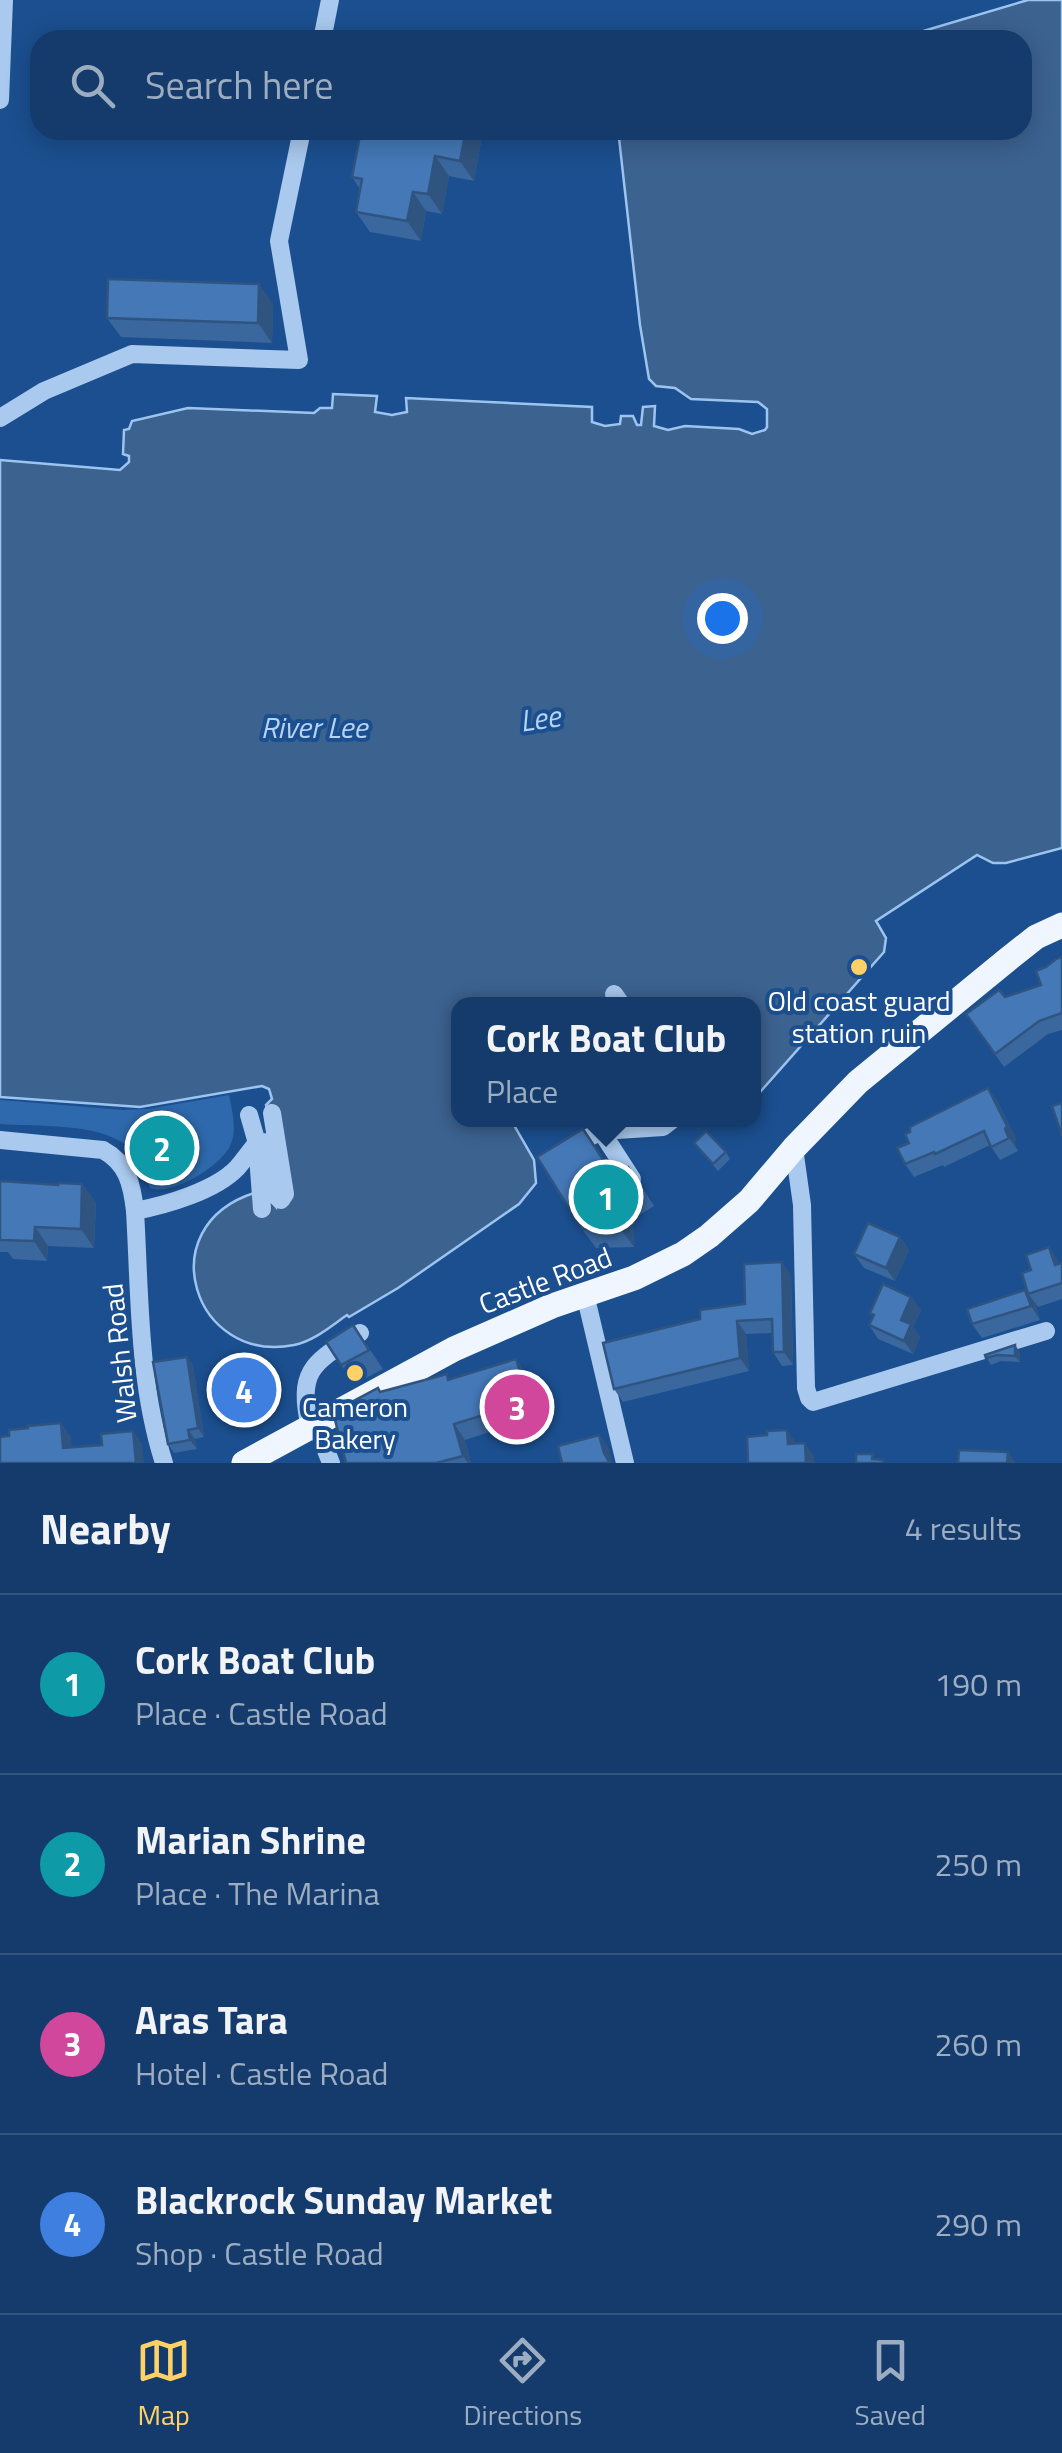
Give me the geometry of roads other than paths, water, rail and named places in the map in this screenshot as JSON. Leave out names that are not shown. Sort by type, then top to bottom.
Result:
[{"type":"main road","name":"Castle Road","points":[[246,1462],[454,1349],[518,1320],[654,1270],[709,1236],[749,1201],[858,1082],[1006,960],[1036,937],[1062,924]]},
{"type":"street","points":[[0,100],[4,0]]},
{"type":"street","points":[[324,30],[330,0]]},
{"type":"street","points":[[0,418],[44,391],[132,354],[299,360],[279,241],[300,140]]},
{"type":"street","points":[[135,1211],[217,1183],[236,1170],[256,1143],[269,1142],[276,1196],[278,1200],[284,1198],[282,1162],[272,1113]]},
{"type":"street","points":[[250,1115],[262,1209]]},
{"type":"street","points":[[546,1161],[601,1131],[663,1127]]},
{"type":"street","points":[[601,1131],[632,1178]]},
{"type":"street","name":"Walsh Road","points":[[0,1140],[103,1150],[116,1157],[126,1171],[135,1211],[144,1372],[164,1463]]},
{"type":"street","points":[[794,1148],[802,1205],[806,1388],[814,1402],[1046,1331]]},
{"type":"street","points":[[585,1294],[625,1463]]},
{"type":"street","points":[[331,1463],[313,1426],[304,1394],[310,1373],[320,1359],[360,1334]]},
{"type":"water","name":"River Lee","points":[[1028,0],[1062,0],[1062,848],[1006,863],[993,863],[977,855],[876,921],[886,938],[884,952],[761,1091],[761,997],[451,997],[451,1127],[515,1127],[534,1160],[536,1183],[519,1204],[398,1288],[308,1340],[294,1345],[259,1346],[231,1334],[210,1315],[197,1289],[194,1261],[202,1234],[221,1210],[254,1193],[276,1207],[277,1162],[266,1105],[272,1099],[269,1089],[262,1086],[140,1107],[0,1097],[0,460],[120,470],[129,462],[129,456],[123,454],[124,430],[129,429],[132,421],[188,408],[314,413],[320,408],[332,408],[333,394],[377,396],[375,412],[392,415],[407,412],[406,398],[592,407],[592,422],[605,426],[620,424],[621,416],[633,416],[641,425],[643,407],[655,406],[654,426],[668,430],[685,426],[739,429],[752,434],[765,430],[767,409],[758,402],[691,399],[675,388],[656,386],[649,379],[619,140],[1032,140],[1032,30],[927,30]]},
{"type":"place","name":"Old coast guard station ruin","points":[[859,967]]},
{"type":"place","name":"Marian Shrine","points":[[162,1148]]},
{"type":"place","name":"Cork Boat Club","points":[[606,1197]]},
{"type":"place","name":"Cameron Bakery","points":[[355,1373]]},
{"type":"place","name":"Blackrock Sunday Market","points":[[244,1390]]},
{"type":"place","name":"Aras Tara","points":[[517,1407]]},
{"type":"water label","name":"Lee","points":[[540,718]]}]
